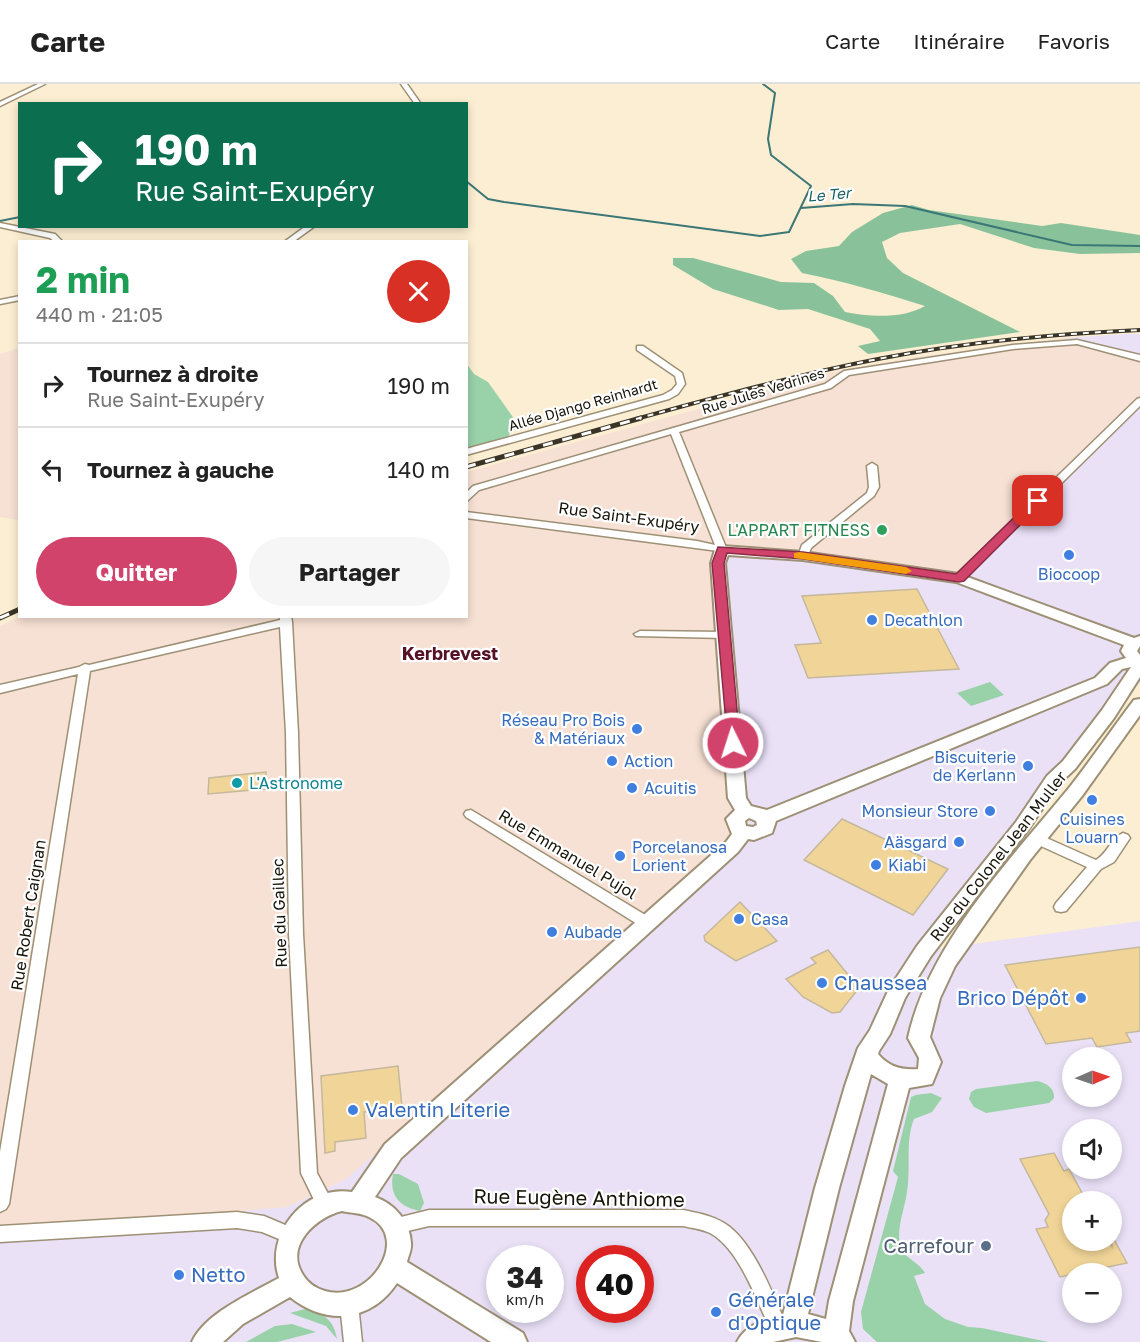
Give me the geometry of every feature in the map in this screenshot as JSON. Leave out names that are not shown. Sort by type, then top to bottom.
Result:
[{"type":"main road","name":"Rue Saint-Exupéry","points":[[723,549],[803,556],[959,578],[1137,642]]},
{"type":"main road","points":[[723,549],[718,563],[737,798],[745,812]]},
{"type":"main road","points":[[765,818],[1101,681],[1116,666],[1137,663],[1129,651],[1137,642]]},
{"type":"main road","name":"Rue du Colonel Jean Muller","points":[[785,1326],[867,1055],[896,995],[924,951],[1022,826],[1053,780],[1069,765],[1108,714],[1137,663]]},
{"type":"main road","name":"Rue du Colonel Jean Muller","points":[[900,1079],[924,1078],[930,1070],[932,1060],[919,1038],[921,1019],[939,976],[953,951],[1037,839],[1080,787],[1087,774],[1140,704]]},
{"type":"main road","points":[[745,812],[753,812],[765,818],[768,825],[763,832],[754,834],[743,832],[734,823],[737,816],[745,812]]},
{"type":"main road","points":[[359,1201],[393,1151],[732,847],[743,832]]},
{"type":"main road","points":[[750,1342],[763,1332],[785,1326],[820,1329],[840,1339],[841,1301],[900,1079],[873,1065],[867,1055]]},
{"type":"main road","points":[[342,1201],[359,1201],[374,1206],[386,1214],[395,1226],[400,1246],[395,1269],[384,1284],[368,1297],[349,1304],[332,1305],[315,1302],[302,1294],[292,1283],[286,1268],[286,1252],[291,1236],[299,1223],[325,1205],[342,1201]]},
{"type":"main road","points":[[395,1269],[514,1342]]},
{"type":"main road","points":[[205,1342],[234,1316],[292,1283]]},
{"type":"street","points":[[0,104],[42,84]]},
{"type":"street","points":[[404,84],[417,102]]},
{"type":"street","points":[[0,225],[52,236],[57,240]]},
{"type":"street","points":[[290,240],[309,228]]},
{"type":"street","points":[[0,302],[18,298]]},
{"type":"street","name":"Rue Jules Vedrines","points":[[468,497],[476,488],[828,386],[847,373],[967,353],[1077,342],[1140,358]]},
{"type":"street","name":"Allée Django Reinhardt","points":[[468,451],[666,397],[675,392],[681,384],[679,375],[640,348]]},
{"type":"street","points":[[959,578],[1140,402]]},
{"type":"street","points":[[675,432],[723,549]]},
{"type":"street","points":[[803,556],[806,548],[871,494],[874,487],[872,466]]},
{"type":"street","name":"Rue Saint-Exupéry","points":[[468,514],[723,549]]},
{"type":"street","points":[[0,689],[286,619]]},
{"type":"street","name":"Rue du Gaillec","points":[[286,619],[292,733],[296,934],[309,1173],[325,1205]]},
{"type":"street","points":[[640,634],[725,635]]},
{"type":"street","name":"Rue Robert Caignan","points":[[0,1204],[85,667]]},
{"type":"street","name":"Rue Emmanuel Pujol","points":[[471,814],[647,923]]},
{"type":"street","points":[[1061,907],[1096,866],[1108,859],[1123,838]]},
{"type":"street","points":[[1037,839],[1096,866]]},
{"type":"street","name":"Rue Eugène Anthiome","points":[[395,1226],[429,1218],[683,1218],[708,1223],[724,1231],[737,1246],[785,1326]]},
{"type":"street","points":[[0,1234],[237,1220],[264,1224],[291,1236]]},
{"type":"street","points":[[349,1304],[352,1342]]},
{"type":"shaded area","points":[[1125,334],[1140,334],[1140,358],[1064,338]]},
{"type":"shaded area","points":[[1064,338],[1140,358],[1140,401],[959,578],[722,550],[737,798],[751,820],[743,832],[346,1179],[287,1207],[0,1229],[0,626],[18,617],[468,618],[468,472],[837,371],[916,357]]},
{"type":"shaded area","points":[[18,349],[18,520],[0,517],[0,354]]},
{"type":"shaded area","points":[[1140,401],[1140,682],[923,951],[1140,921],[1140,1342],[0,1342],[0,1229],[287,1207],[346,1179],[469,1071],[737,798],[723,550]]},
{"type":"green space","points":[[912,205],[929,210],[1042,226],[1061,223],[1140,235],[1140,253],[1080,254],[1034,248],[960,224],[900,233],[882,242],[887,258],[903,273],[1020,332],[868,354],[858,346],[880,341],[870,329],[808,309],[779,310],[713,289],[673,265],[673,258],[693,258],[781,282],[814,283],[833,296],[845,312],[875,316],[907,313],[925,306],[802,273],[791,259],[806,251],[839,246],[852,232],[883,213]]},
{"type":"green space","points":[[468,366],[474,374],[488,382],[515,420],[507,440],[468,449]]},
{"type":"green space","points":[[990,682],[1004,695],[971,706],[957,693]]},
{"type":"green space","points":[[1037,1081],[1047,1085],[1053,1091],[1054,1098],[1049,1103],[986,1113],[974,1107],[969,1099],[971,1092],[976,1089]]},
{"type":"green space","points":[[931,1093],[942,1098],[932,1112],[914,1119],[911,1127],[908,1183],[899,1234],[903,1251],[925,1273],[914,1276],[925,1304],[945,1319],[968,1327],[1048,1342],[877,1342],[863,1329],[861,1312],[898,1177],[893,1171],[911,1097]]},
{"type":"green space","points":[[393,1174],[399,1174],[418,1184],[424,1203],[420,1211],[406,1206],[397,1199],[393,1188]]},
{"type":"green space","points":[[305,1309],[327,1318],[336,1332],[337,1339],[326,1326],[290,1313]]},
{"type":"green space","points":[[292,1324],[316,1332],[277,1342],[246,1342],[275,1326]]},
{"type":"building","name":"Decathlon","points":[[917,589],[959,669],[808,678],[795,645],[821,643],[802,596]]},
{"type":"building","name":"L'Astronome","points":[[266,772],[266,789],[208,794],[209,778]]},
{"type":"building","name":"Kiabi","points":[[842,819],[948,869],[913,915],[804,860]]},
{"type":"building","name":"Casa","points":[[740,902],[777,941],[736,961],[705,941],[704,936]]},
{"type":"building","name":"Brico Dépôt","points":[[1140,947],[1140,1031],[1126,1033],[1131,1042],[1097,1047],[1092,1038],[1046,1044],[1005,965]]},
{"type":"building","name":"Chaussea","points":[[828,950],[859,988],[840,1012],[832,1013],[803,997],[786,979],[816,963],[811,958]]},
{"type":"building","name":"Valentin Literie","points":[[398,1066],[402,1107],[364,1112],[366,1138],[335,1142],[335,1151],[325,1153],[321,1076]]},
{"type":"building","points":[[1054,1153],[1062,1167],[1062,1179],[1074,1179],[1081,1191],[1062,1191],[1062,1251],[1120,1251],[1127,1263],[1062,1263],[1062,1277],[1060,1277],[1036,1229],[1048,1227],[1045,1220],[1049,1214],[1020,1159]]},
{"type":"waterway","name":"Le Ter","points":[[468,183],[488,199],[504,202],[760,236],[789,232],[811,186],[771,155],[768,139],[775,93],[763,84]]},
{"type":"waterway","name":"Le Ter","points":[[801,208],[853,204],[905,206],[1072,245],[1140,246]]},
{"type":"waterway","name":"Le Ter","points":[[0,221],[18,217]]},
{"type":"railway","points":[[636,419],[786,379],[911,353],[1009,340],[1140,330]]},
{"type":"railway","points":[[468,466],[641,418]]},
{"type":"railway","points":[[0,618],[18,610]]},
{"type":"slow traffic","points":[[799,555],[906,571]]},
{"type":"place","name":"L'APPART FITNESS","points":[[882,530]]},
{"type":"place","name":"Biocoop","points":[[1069,555]]},
{"type":"place","name":"Decathlon","points":[[872,620]]},
{"type":"place","name":"Réseau Pro Bois & Matériaux","points":[[637,729]]},
{"type":"place","name":"Action","points":[[612,761]]},
{"type":"place","name":"Biscuiterie de Kerlann","points":[[1028,766]]},
{"type":"place","name":"L'Astronome","points":[[237,783]]},
{"type":"place","name":"Acuitis","points":[[632,788]]},
{"type":"place","name":"Cuisines Louarn","points":[[1092,800]]},
{"type":"place","name":"Monsieur Store","points":[[990,811]]},
{"type":"place","name":"Aäsgard","points":[[959,842]]},
{"type":"place","name":"Porcelanosa Lorient","points":[[620,856]]},
{"type":"place","name":"Kiabi","points":[[876,865]]},
{"type":"place","name":"Casa","points":[[739,919]]},
{"type":"place","name":"Aubade","points":[[552,932]]},
{"type":"place","name":"Chaussea","points":[[822,983]]},
{"type":"place","name":"Brico Dépôt","points":[[1081,998]]},
{"type":"place","name":"Valentin Literie","points":[[353,1110]]},
{"type":"place","name":"Carrefour","points":[[986,1246]]},
{"type":"place","name":"Netto","points":[[179,1275]]},
{"type":"place","name":"Générale d'Optique","points":[[716,1312]]},
{"type":"district","name":"Kerbrevest","points":[[450,654]]},
{"type":"route","points":[[733,743],[718,563],[723,549],[803,556],[959,578],[1038,501]]}]
